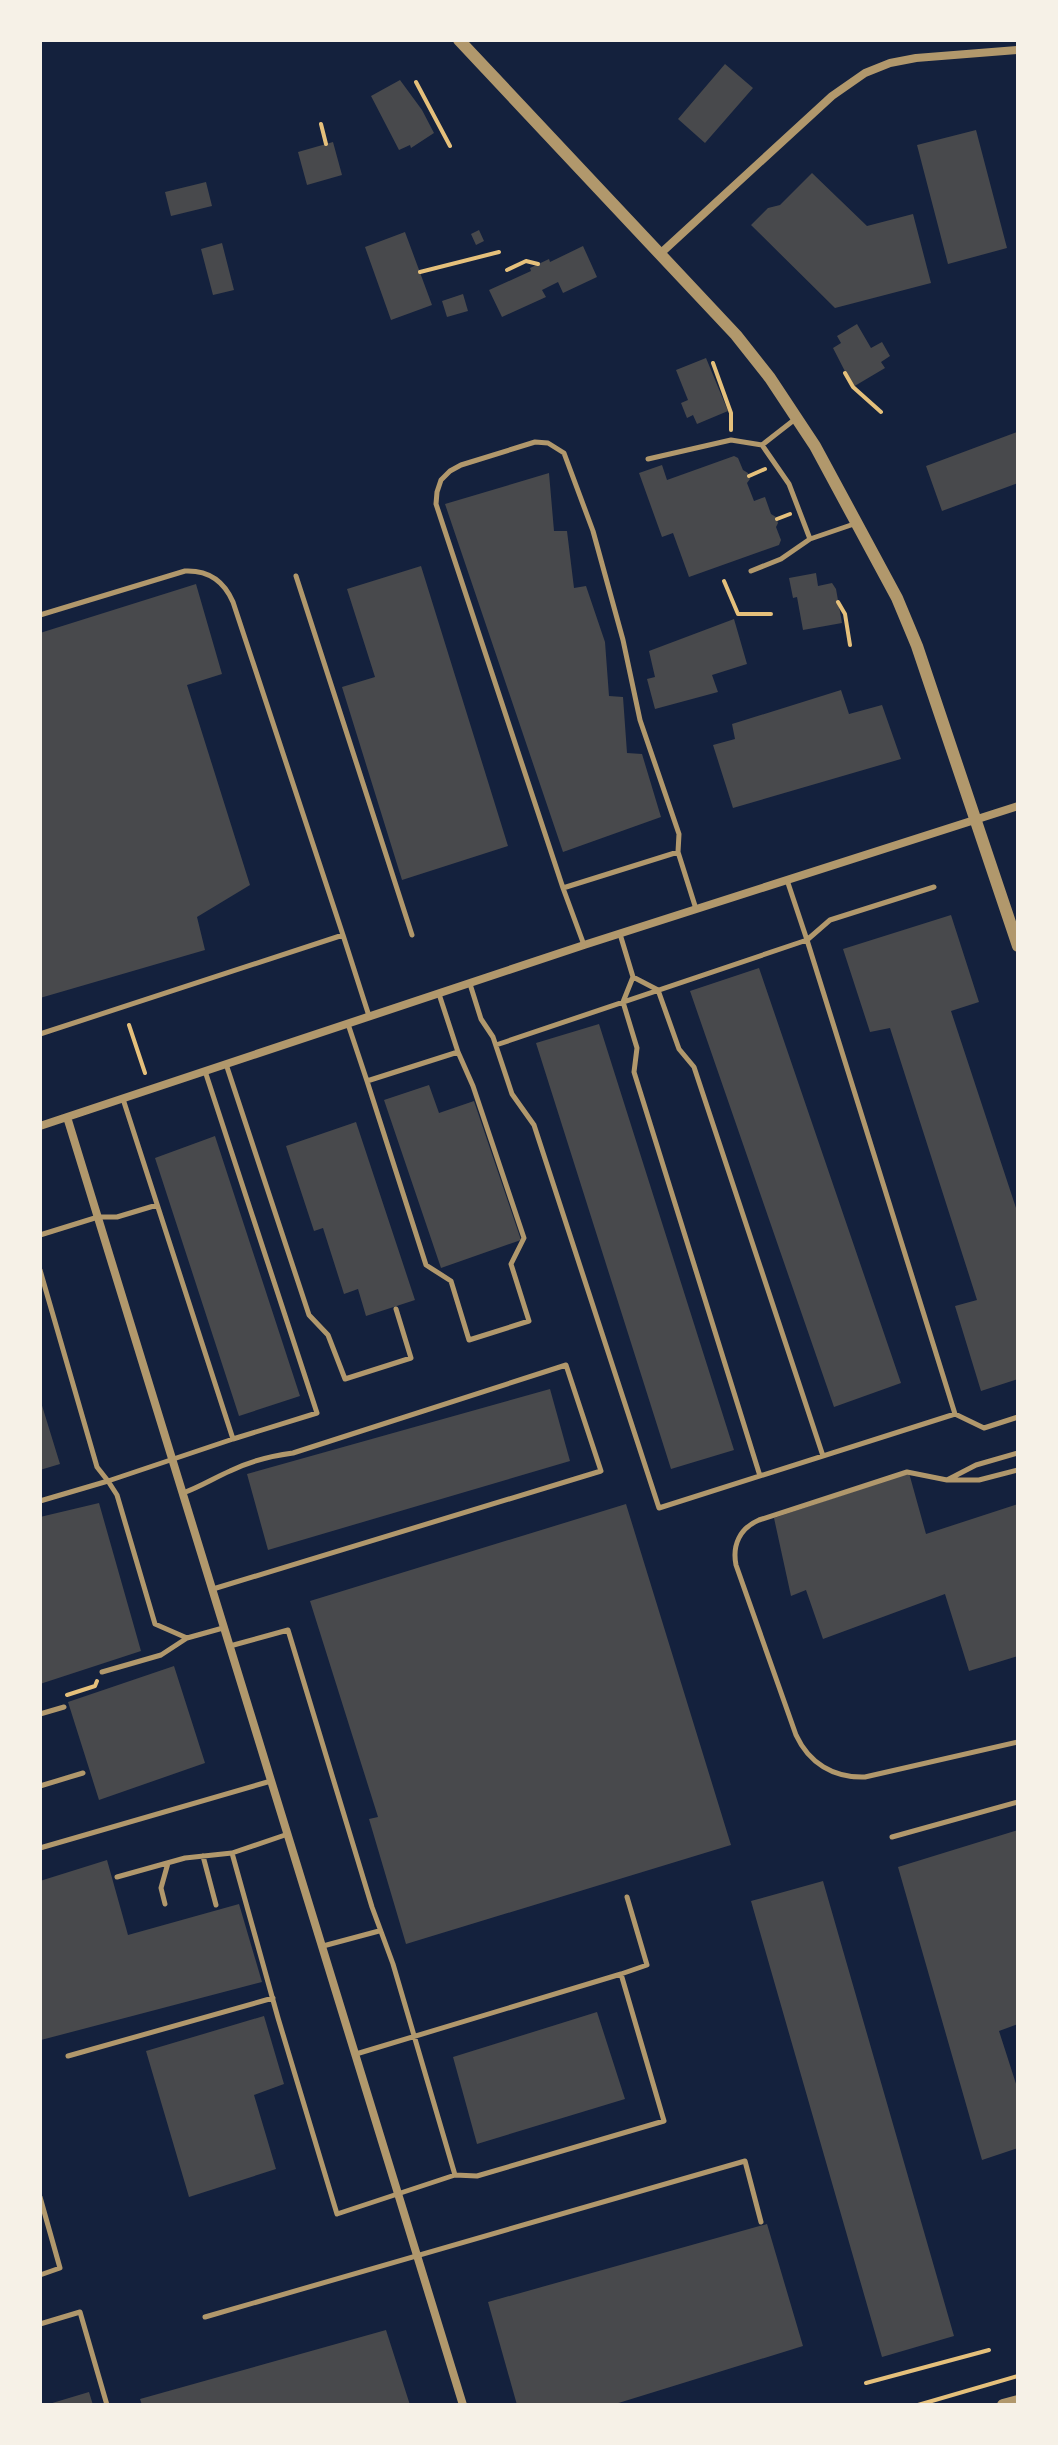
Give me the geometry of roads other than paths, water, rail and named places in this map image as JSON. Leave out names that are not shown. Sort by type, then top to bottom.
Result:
[{"type":"street","points":[[459,40],[748,349],[797,418],[859,523],[897,598],[917,646],[1018,946]]},
{"type":"street","points":[[661,253],[832,96],[865,73],[890,63],[916,58],[1017,50]]},
{"type":"street","points":[[40,1126],[584,945],[1018,806]]},
{"type":"street","points":[[67,1117],[463,2405]]},
{"type":"street","points":[[1003,2405],[1018,2401]]},
{"type":"lane","points":[[762,445],[797,418]]},
{"type":"lane","points":[[648,459],[731,440],[762,445],[789,484],[810,539]]},
{"type":"lane","points":[[584,945],[436,504],[439,485],[450,471],[522,445],[548,443],[564,453],[570,464],[597,544],[623,640],[640,720],[679,834],[678,852],[696,910]]},
{"type":"lane","points":[[751,571],[781,559],[810,539],[859,523]]},
{"type":"lane","points":[[40,615],[185,571],[205,573],[223,585],[233,602],[370,1017]]},
{"type":"lane","points":[[296,576],[412,935]]},
{"type":"lane","points":[[563,888],[678,852]]},
{"type":"lane","points":[[787,880],[955,1414]]},
{"type":"lane","points":[[496,1045],[807,940],[830,920],[934,887]]},
{"type":"lane","points":[[620,934],[633,977],[623,1002],[637,1048],[634,1072],[760,1476]]},
{"type":"lane","points":[[40,1034],[343,935]]},
{"type":"lane","points":[[633,977],[658,990],[679,1049],[694,1067],[823,1456]]},
{"type":"lane","points":[[470,984],[481,1019],[496,1045],[512,1094],[534,1125],[659,1508],[955,1414],[984,1428],[1018,1417]]},
{"type":"lane","points":[[348,1024],[426,1265],[451,1281],[469,1340],[529,1321],[511,1264],[524,1238],[439,994]]},
{"type":"lane","points":[[367,1081],[458,1052]]},
{"type":"lane","points":[[226,1064],[309,1315],[328,1335],[345,1379],[411,1358],[396,1309]]},
{"type":"lane","points":[[40,1501],[317,1413],[205,1071]]},
{"type":"lane","points":[[122,1099],[233,1439]]},
{"type":"lane","points":[[40,1235],[98,1217],[117,1217],[157,1205]]},
{"type":"lane","points":[[40,1270],[97,1467],[117,1495],[155,1624],[187,1638]]},
{"type":"lane","points":[[183,1493],[243,1465],[293,1453],[566,1365],[601,1471],[213,1589]]},
{"type":"lane","points":[[947,1480],[976,1465],[1018,1453]]},
{"type":"lane","points":[[1018,1470],[979,1480],[947,1480],[907,1472],[753,1523],[737,1541],[735,1553],[736,1565],[796,1735],[810,1757],[823,1768],[847,1777],[865,1777],[1018,1742]]},
{"type":"lane","points":[[102,1672],[161,1655],[187,1638],[224,1628]]},
{"type":"lane","points":[[230,1646],[288,1630],[379,1931],[393,1964],[455,2175]]},
{"type":"lane","points":[[40,1714],[64,1707]]},
{"type":"lane","points":[[40,1786],[83,1773]]},
{"type":"lane","points":[[40,1848],[272,1781]]},
{"type":"lane","points":[[892,1837],[1018,1802]]},
{"type":"lane","points":[[117,1877],[168,1862],[232,1853],[288,1834]]},
{"type":"lane","points":[[232,1853],[337,2214],[455,2175],[477,2176],[664,2121],[621,1974]]},
{"type":"lane","points":[[203,1856],[216,1905]]},
{"type":"lane","points":[[165,1904],[161,1888],[168,1862]]},
{"type":"lane","points":[[356,2054],[647,1965],[627,1897]]},
{"type":"lane","points":[[323,1946],[379,1931]]},
{"type":"lane","points":[[68,2056],[273,1998]]},
{"type":"lane","points":[[205,2317],[745,2161],[761,2222]]},
{"type":"lane","points":[[40,2197],[60,2268],[40,2275]]},
{"type":"lane","points":[[40,2324],[80,2312],[107,2405]]}]
